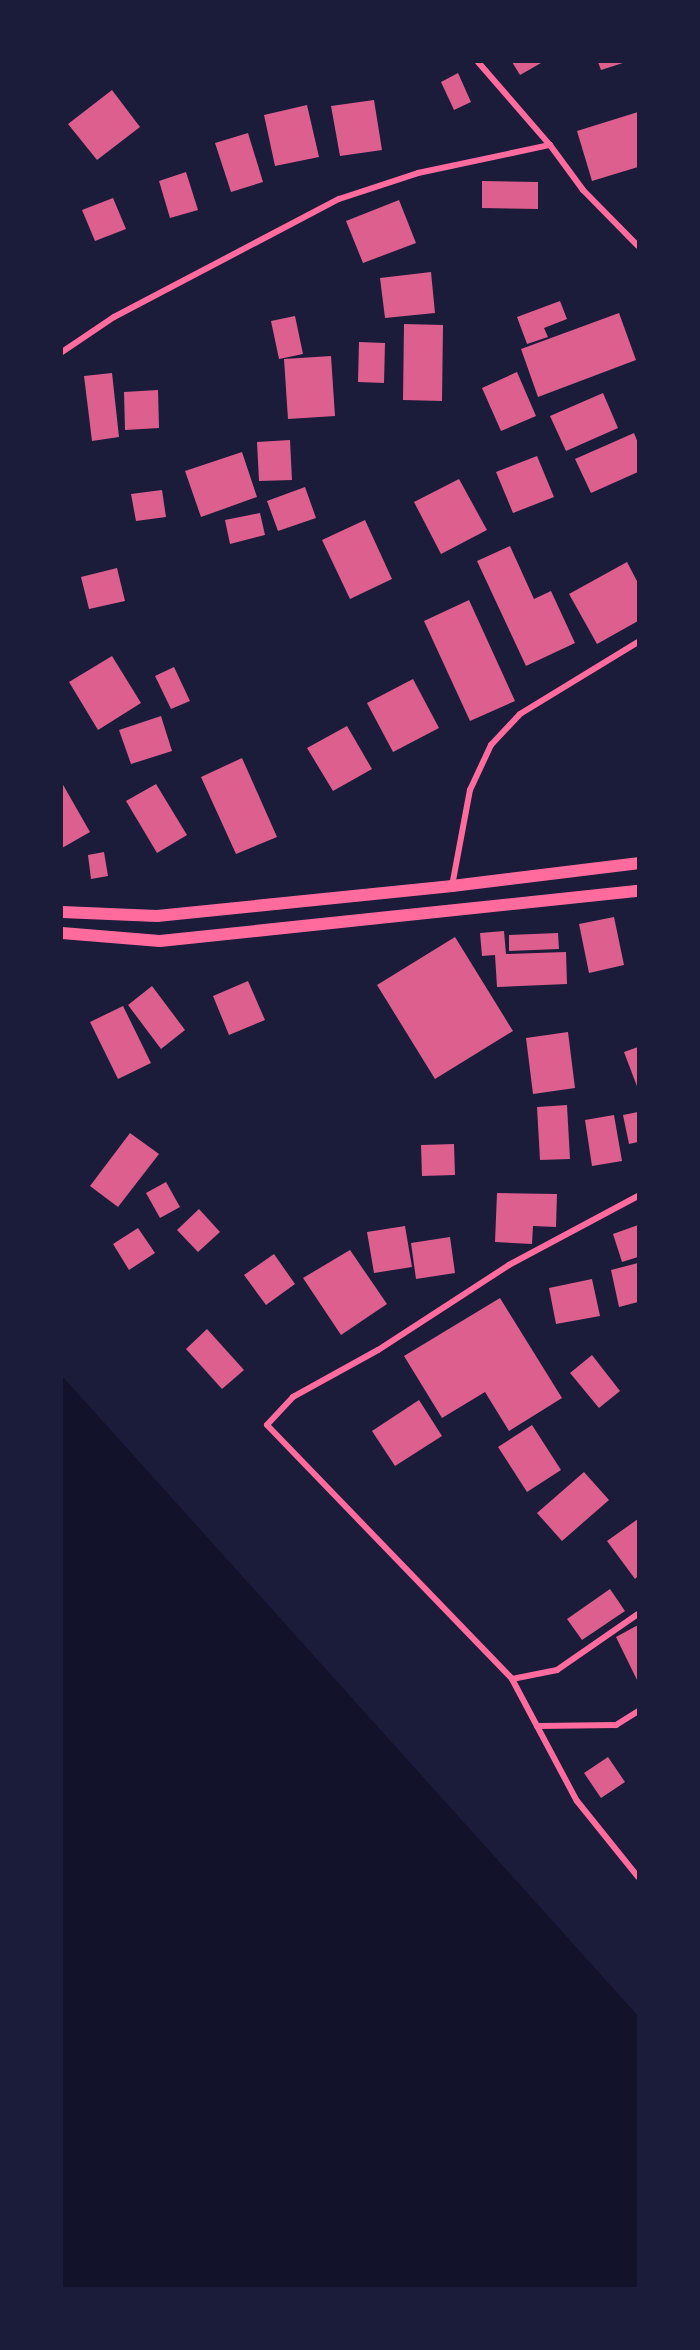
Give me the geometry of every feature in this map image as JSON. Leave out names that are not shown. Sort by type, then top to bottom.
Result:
[{"type":"main road","points":[[62,912],[157,916],[452,886],[639,863]]},
{"type":"main road","points":[[62,933],[160,941],[639,891]]},
{"type":"street","points":[[478,62],[550,145],[583,190],[639,246]]},
{"type":"street","points":[[62,352],[114,317],[339,199],[418,173],[550,145]]},
{"type":"street","points":[[452,886],[470,790],[491,745],[520,714],[639,642]]},
{"type":"street","points":[[639,1196],[509,1265],[378,1350],[292,1397],[267,1425],[512,1678],[577,1801],[639,1877]]},
{"type":"street","points":[[512,1678],[557,1670],[639,1614]]},
{"type":"street","points":[[537,1726],[616,1725],[639,1711]]},
{"type":"shaded area","points":[[62,1376],[638,2016],[638,2288],[62,2288]]},
{"type":"building","points":[[512,62],[540,62],[541,63],[520,75]]},
{"type":"building","points":[[598,62],[626,62],[601,70]]},
{"type":"building","points":[[458,73],[471,102],[454,110],[441,82]]},
{"type":"building","points":[[112,90],[140,127],[97,160],[68,124]]},
{"type":"building","points":[[374,100],[382,150],[340,156],[331,106]]},
{"type":"building","points":[[307,105],[319,157],[275,166],[264,115]]},
{"type":"building","points":[[638,112],[638,167],[592,181],[577,131]]},
{"type":"building","points":[[248,133],[263,182],[231,192],[215,143]]},
{"type":"building","points":[[186,172],[198,210],[170,218],[159,181]]},
{"type":"building","points":[[482,181],[538,182],[538,209],[482,208]]},
{"type":"building","points":[[113,198],[126,229],[95,241],[82,210]]},
{"type":"building","points":[[399,200],[416,243],[363,263],[346,221]]},
{"type":"building","points":[[431,272],[435,313],[385,318],[380,278]]},
{"type":"building","points":[[560,301],[567,319],[544,328],[548,337],[527,344],[517,317]]},
{"type":"building","points":[[619,313],[636,360],[538,397],[521,349]]},
{"type":"building","points":[[295,316],[303,354],[279,359],[271,321]]},
{"type":"building","points":[[404,324],[443,325],[442,401],[403,400]]},
{"type":"building","points":[[359,342],[385,343],[384,383],[358,382]]},
{"type":"building","points":[[331,356],[335,416],[288,419],[284,359]]},
{"type":"building","points":[[517,372],[536,416],[501,431],[482,388]]},
{"type":"building","points":[[112,373],[119,437],[92,441],[84,376]]},
{"type":"building","points":[[158,390],[159,428],[125,430],[124,392]]},
{"type":"building","points":[[603,393],[618,428],[566,451],[550,416]]},
{"type":"building","points":[[634,433],[638,443],[638,472],[591,493],[575,459]]},
{"type":"building","points":[[290,440],[292,480],[259,481],[257,442]]},
{"type":"building","points":[[242,452],[257,497],[201,517],[185,471]]},
{"type":"building","points":[[537,456],[554,497],[513,513],[496,472]]},
{"type":"building","points":[[459,479],[487,530],[441,554],[414,502]]},
{"type":"building","points":[[305,487],[316,518],[278,531],[267,501]]},
{"type":"building","points":[[162,490],[166,517],[136,521],[131,494]]},
{"type":"building","points":[[260,513],[265,535],[230,544],[225,520]]},
{"type":"building","points":[[365,520],[392,579],[350,599],[322,540]]},
{"type":"building","points":[[510,546],[534,599],[551,591],[575,643],[526,666],[477,561]]},
{"type":"building","points":[[627,562],[638,583],[638,621],[597,644],[569,594]]},
{"type":"building","points":[[117,568],[125,601],[89,609],[81,577]]},
{"type":"building","points":[[469,600],[515,701],[470,721],[424,621]]},
{"type":"building","points":[[112,656],[141,703],[98,730],[69,682]]},
{"type":"building","points":[[174,667],[190,701],[171,709],[155,676]]},
{"type":"building","points":[[413,679],[439,728],[393,752],[367,703]]},
{"type":"building","points":[[161,716],[172,751],[131,764],[119,730]]},
{"type":"building","points":[[347,726],[372,769],[333,791],[307,748]]},
{"type":"building","points":[[242,758],[277,837],[236,854],[201,777]]},
{"type":"building","points":[[62,783],[90,832],[62,848]]},
{"type":"building","points":[[156,784],[187,835],[157,853],[126,801]]},
{"type":"building","points":[[104,852],[108,876],[91,879],[88,855]]},
{"type":"building","points":[[614,917],[624,965],[589,973],[579,924]]},
{"type":"building","points":[[504,931],[506,954],[566,952],[567,984],[497,987],[495,955],[482,956],[480,933]]},
{"type":"building","points":[[558,933],[559,949],[509,951],[509,935]]},
{"type":"building","points":[[455,937],[513,1031],[435,1079],[377,985]]},
{"type":"building","points":[[248,981],[265,1020],[229,1035],[213,996]]},
{"type":"building","points":[[152,986],[185,1030],[161,1049],[128,1005]]},
{"type":"building","points":[[123,1006],[151,1063],[118,1079],[90,1022]]},
{"type":"building","points":[[568,1032],[575,1088],[533,1094],[526,1038]]},
{"type":"building","points":[[638,1047],[638,1089],[624,1052]]},
{"type":"building","points":[[567,1105],[570,1159],[540,1160],[537,1107]]},
{"type":"building","points":[[638,1112],[638,1142],[629,1144],[623,1115]]},
{"type":"building","points":[[614,1115],[622,1161],[592,1166],[585,1120]]},
{"type":"building","points":[[130,1133],[159,1154],[118,1207],[90,1186]]},
{"type":"building","points":[[454,1144],[455,1175],[422,1176],[421,1145]]},
{"type":"building","points":[[166,1182],[180,1207],[160,1218],[146,1193]]},
{"type":"building","points":[[497,1193],[557,1194],[556,1227],[533,1226],[532,1244],[495,1242]]},
{"type":"building","points":[[199,1209],[220,1232],[198,1252],[177,1230]]},
{"type":"building","points":[[638,1225],[638,1257],[622,1262],[613,1234]]},
{"type":"building","points":[[405,1226],[412,1267],[374,1273],[367,1232]]},
{"type":"building","points":[[138,1228],[155,1253],[129,1270],[113,1244]]},
{"type":"building","points":[[450,1237],[455,1273],[416,1279],[411,1243]]},
{"type":"building","points":[[350,1250],[387,1304],[341,1335],[303,1278]]},
{"type":"building","points":[[274,1254],[295,1284],[266,1305],[244,1275]]},
{"type":"building","points":[[638,1263],[638,1302],[619,1307],[611,1270]]},
{"type":"building","points":[[592,1279],[600,1316],[556,1324],[549,1288]]},
{"type":"building","points":[[500,1298],[562,1398],[509,1431],[485,1392],[442,1418],[404,1356]]},
{"type":"building","points":[[207,1329],[244,1370],[222,1389],[186,1349]]},
{"type":"building","points":[[592,1355],[620,1391],[599,1408],[570,1373]]},
{"type":"building","points":[[419,1400],[442,1436],[395,1466],[372,1431]]},
{"type":"building","points":[[532,1425],[561,1470],[527,1492],[498,1447]]},
{"type":"building","points":[[584,1472],[609,1500],[562,1541],[537,1513]]},
{"type":"building","points":[[638,1519],[638,1576],[635,1579],[607,1541]]},
{"type":"building","points":[[610,1589],[625,1611],[582,1640],[567,1619]]},
{"type":"building","points":[[638,1625],[638,1682],[616,1637]]},
{"type":"building","points":[[608,1757],[625,1782],[601,1798],[584,1773]]}]
